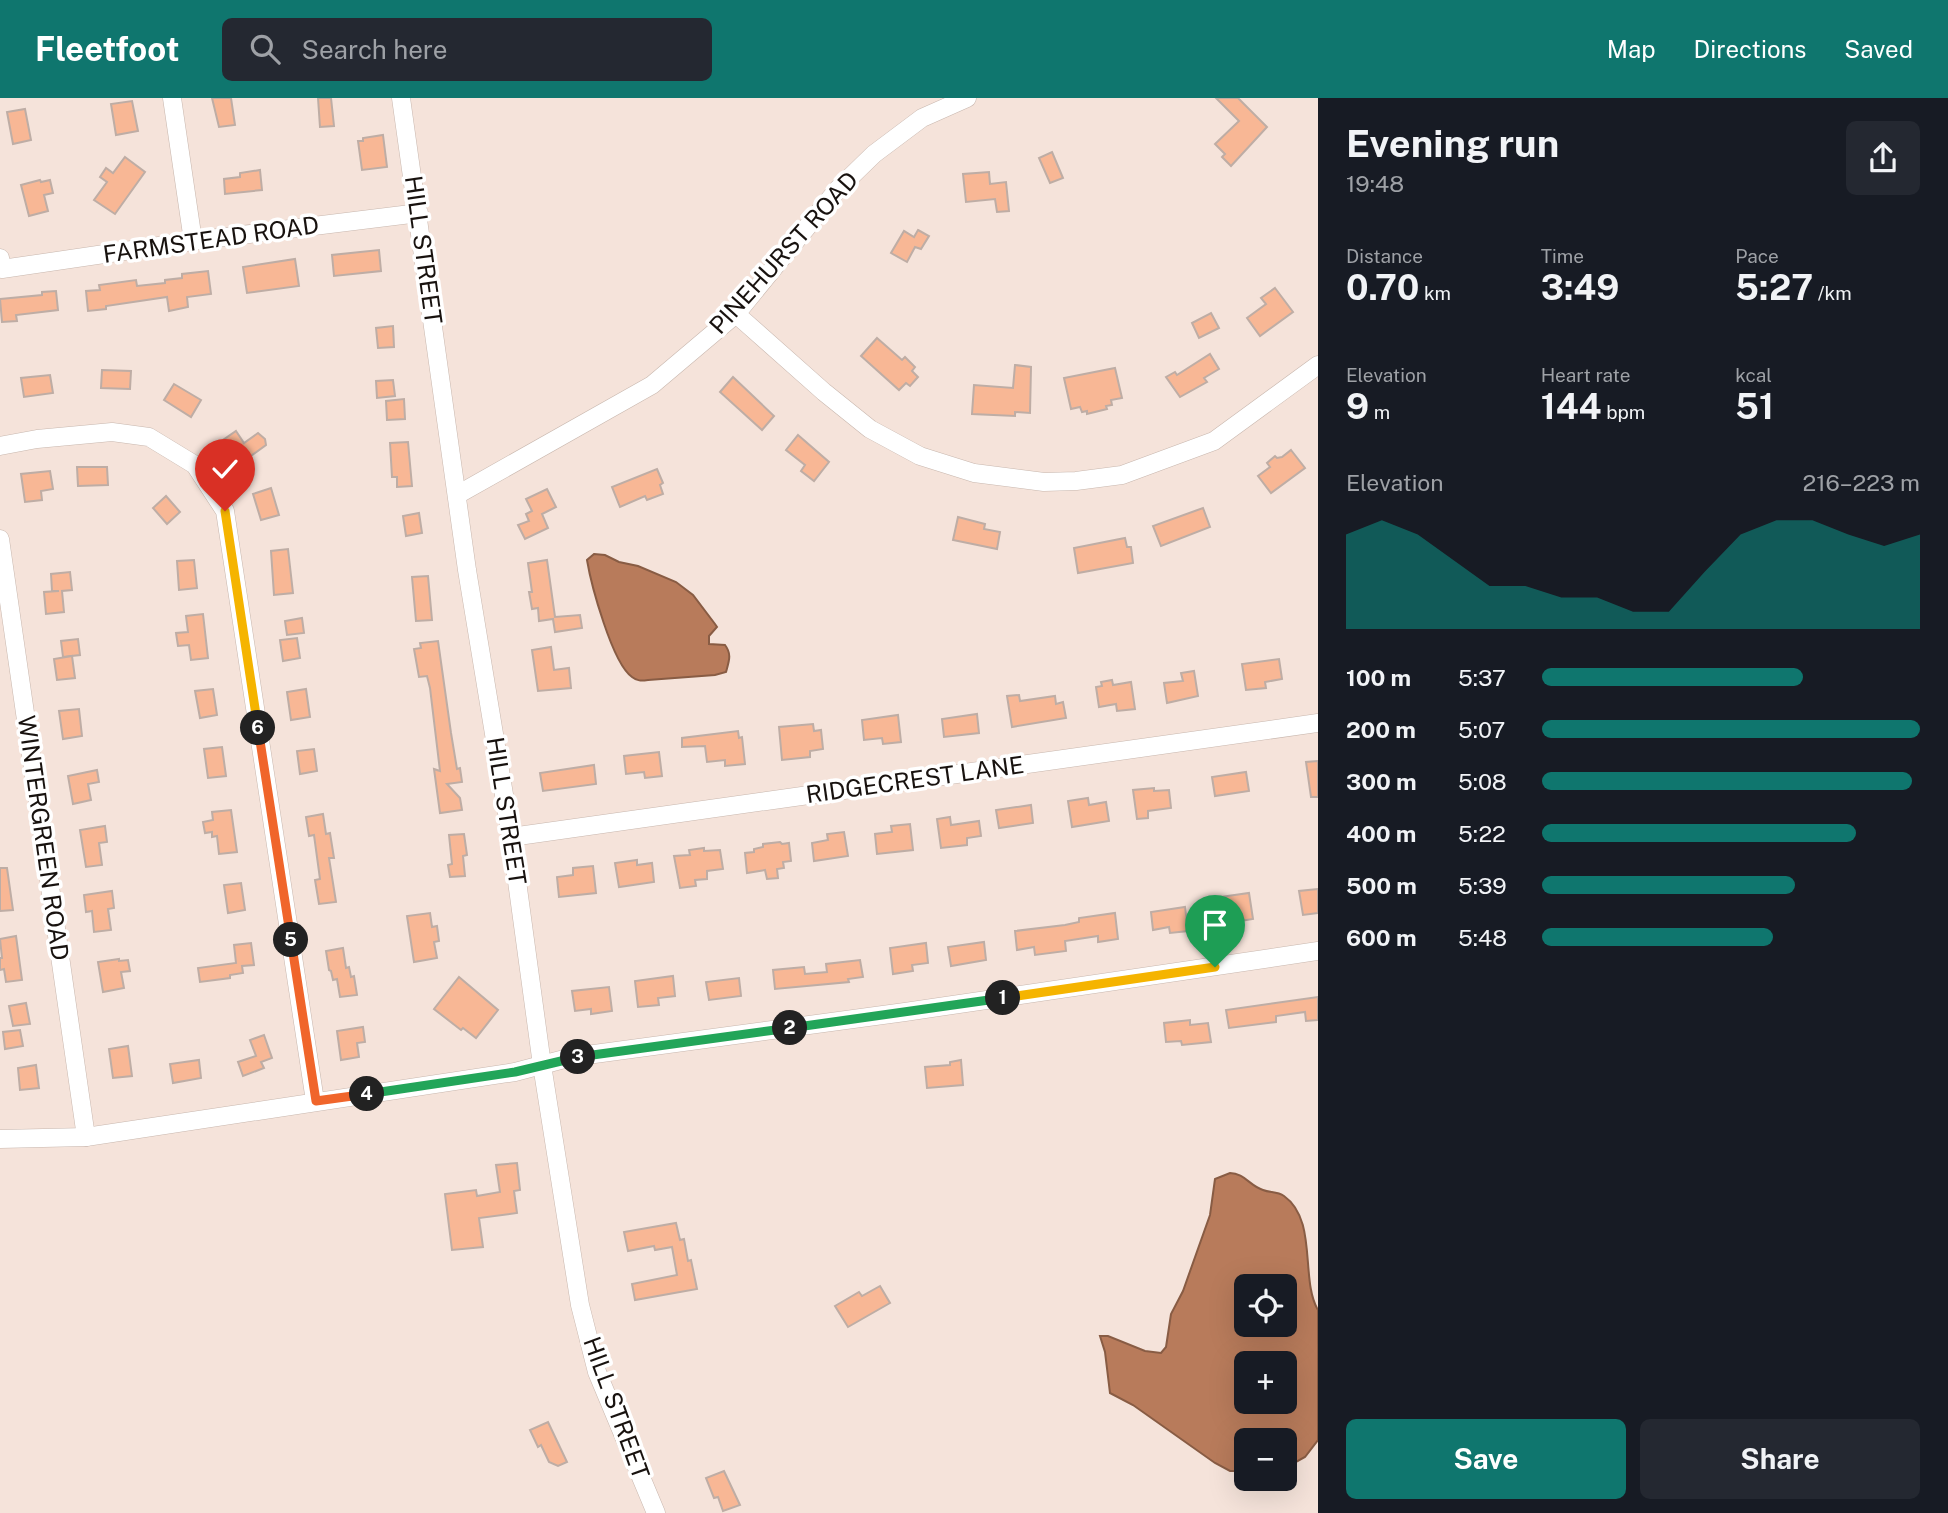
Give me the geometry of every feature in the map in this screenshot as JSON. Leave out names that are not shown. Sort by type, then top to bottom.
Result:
[{"type":"street","points":[[172,98],[193,241]]},
{"type":"street","name":"HILL STREET","points":[[401,98],[467,570],[511,837],[542,1065],[583,1318],[597,1372],[656,1513]]},
{"type":"street","name":"PINEHURST ROAD","points":[[457,495],[631,398],[662,376],[736,314],[838,189],[874,154],[922,118],[967,98]]},
{"type":"street","name":"FARMSTEAD ROAD","points":[[1,263],[419,213]]},
{"type":"street","points":[[736,314],[870,429],[920,456],[974,473],[1044,482],[1122,475],[1214,441],[1316,372]]},
{"type":"street","points":[[0,446],[37,439],[113,432],[149,437],[195,465],[225,511],[316,1101]]},
{"type":"street","name":"WINTERGREEN ROAD","points":[[0,539],[86,1137]]},
{"type":"street","name":"RIDGECREST LANE","points":[[511,837],[1318,723]]},
{"type":"street","points":[[0,1139],[86,1137],[515,1072],[572,1058],[905,1013],[1318,951]]},
{"type":"shaded area","points":[[594,554],[638,566],[676,582],[693,595],[717,627],[709,636],[709,644],[725,645],[729,651],[726,672],[643,681],[632,677],[617,656],[598,604],[587,560]]},
{"type":"shaded area","points":[[1230,1173],[1243,1177],[1258,1188],[1284,1196],[1301,1220],[1310,1283],[1318,1310],[1318,1440],[1305,1457],[1297,1461],[1297,1428],[1234,1428],[1234,1471],[1230,1471],[1133,1405],[1110,1393],[1105,1352],[1100,1336],[1108,1336],[1145,1351],[1161,1353],[1166,1347],[1171,1314],[1183,1291],[1210,1215],[1215,1179]]},
{"type":"building","points":[[212,98],[231,98],[235,125],[219,127]]},
{"type":"building","points":[[318,98],[331,98],[334,126],[320,127]]},
{"type":"building","points":[[1216,98],[1238,98],[1267,127],[1231,166],[1222,157],[1225,154],[1215,144],[1239,121]]},
{"type":"building","points":[[132,101],[138,131],[116,135],[111,104]]},
{"type":"building","points":[[25,109],[31,140],[13,144],[7,112]]},
{"type":"building","points":[[383,135],[387,167],[362,170],[358,141]]},
{"type":"building","points":[[1052,152],[1063,178],[1050,183],[1039,158]]},
{"type":"building","points":[[125,157],[145,172],[115,214],[94,200],[107,182],[100,177],[106,168],[113,173]]},
{"type":"building","points":[[260,170],[262,190],[225,194],[224,179]]},
{"type":"building","points":[[989,172],[990,184],[1006,182],[1009,211],[997,212],[995,199],[966,202],[963,174]]},
{"type":"building","points":[[50,180],[53,193],[44,195],[48,211],[29,216],[21,185]]},
{"type":"building","points":[[918,230],[929,236],[921,249],[915,247],[907,262],[891,253],[904,231],[914,237]]},
{"type":"building","points":[[379,250],[381,271],[334,276],[332,255]]},
{"type":"building","points":[[295,259],[299,286],[247,293],[243,267]]},
{"type":"building","points":[[208,271],[211,294],[187,297],[188,307],[169,311],[167,297],[88,311],[86,291],[100,290],[99,285],[136,280],[137,286],[165,283],[165,280],[182,278],[182,274]]},
{"type":"building","points":[[1275,288],[1293,312],[1260,336],[1247,318],[1266,304],[1261,298]]},
{"type":"building","points":[[56,291],[58,310],[16,315],[17,321],[2,322],[0,299]]},
{"type":"building","points":[[1211,313],[1219,328],[1199,338],[1192,323]]},
{"type":"building","points":[[393,326],[394,347],[378,348],[376,328]]},
{"type":"building","points":[[877,338],[902,360],[905,357],[915,367],[912,371],[918,377],[910,386],[906,383],[899,390],[861,356]]},
{"type":"building","points":[[1210,354],[1219,369],[1204,378],[1207,382],[1180,397],[1166,377],[1175,372],[1177,375]]},
{"type":"building","points":[[1015,365],[1031,367],[1030,413],[1015,412],[1015,416],[972,414],[974,385],[1013,388]]},
{"type":"building","points":[[1115,368],[1122,398],[1111,400],[1112,405],[1106,406],[1107,409],[1087,414],[1087,411],[1082,412],[1080,407],[1071,409],[1064,378]]},
{"type":"building","points":[[102,370],[131,371],[130,389],[101,388]]},
{"type":"building","points":[[50,375],[53,393],[24,397],[21,378]]},
{"type":"building","points":[[733,377],[774,416],[762,430],[720,392]]},
{"type":"building","points":[[393,380],[395,396],[377,398],[376,381]]},
{"type":"building","points":[[174,384],[201,400],[191,417],[164,400]]},
{"type":"building","points":[[404,399],[405,419],[387,420],[386,401]]},
{"type":"building","points":[[236,431],[244,443],[258,433],[265,439],[266,445],[237,466],[220,442]]},
{"type":"building","points":[[798,435],[829,462],[814,481],[801,471],[805,465],[786,450]]},
{"type":"building","points":[[408,442],[412,486],[397,487],[397,477],[392,477],[390,443]]},
{"type":"building","points":[[1291,450],[1305,468],[1271,493],[1258,476],[1270,467],[1267,463],[1275,456],[1282,457]]},
{"type":"building","points":[[77,467],[107,467],[108,485],[78,486]]},
{"type":"building","points":[[657,469],[663,483],[660,485],[663,494],[647,500],[645,496],[620,507],[612,487]]},
{"type":"building","points":[[50,471],[53,489],[41,491],[42,500],[25,502],[21,474]]},
{"type":"building","points":[[271,488],[279,515],[261,520],[253,494]]},
{"type":"building","points":[[547,489],[556,507],[542,514],[548,528],[525,539],[518,525],[529,521],[526,514],[532,511],[526,499]]},
{"type":"building","points":[[166,496],[180,512],[167,524],[153,508]]},
{"type":"building","points":[[1203,508],[1210,527],[1161,546],[1153,526]]},
{"type":"building","points":[[419,513],[422,533],[406,536],[403,516]]},
{"type":"building","points":[[958,517],[985,524],[984,529],[1000,532],[997,549],[953,540]]},
{"type":"building","points":[[1125,538],[1127,547],[1131,547],[1133,563],[1078,573],[1074,548]]},
{"type":"building","points":[[288,549],[293,593],[274,595],[271,551]]},
{"type":"building","points":[[194,560],[197,588],[179,590],[177,561]]},
{"type":"building","points":[[547,560],[555,617],[580,615],[582,628],[555,632],[553,619],[539,621],[538,608],[532,609],[528,563]]},
{"type":"building","points":[[70,572],[72,590],[62,591],[64,612],[46,614],[44,592],[59,591],[52,591],[51,574]]},
{"type":"building","points":[[428,576],[432,620],[416,621],[412,577]]},
{"type":"building","points":[[203,614],[208,658],[191,660],[189,645],[178,646],[176,633],[188,632],[186,616]]},
{"type":"building","points":[[302,618],[304,633],[287,635],[285,621]]},
{"type":"building","points":[[297,638],[300,658],[283,661],[280,640]]},
{"type":"building","points":[[78,639],[80,655],[63,657],[61,641]]},
{"type":"building","points":[[438,641],[457,769],[460,768],[462,782],[447,784],[460,798],[462,810],[440,813],[434,769],[440,771],[430,688],[427,676],[419,677],[414,649],[421,648],[420,643]]},
{"type":"building","points":[[551,647],[554,670],[569,668],[571,688],[538,691],[532,650]]},
{"type":"building","points":[[72,656],[75,678],[57,680],[54,659]]},
{"type":"building","points":[[1279,659],[1282,679],[1265,682],[1266,688],[1246,690],[1242,664]]},
{"type":"building","points":[[1194,671],[1198,696],[1167,703],[1164,683],[1183,681],[1181,673]]},
{"type":"building","points":[[1112,680],[1113,685],[1131,682],[1135,709],[1117,711],[1116,704],[1099,707],[1096,687],[1102,686],[1101,682]]},
{"type":"building","points":[[213,689],[217,715],[200,718],[195,691]]},
{"type":"building","points":[[306,689],[310,717],[291,720],[287,692]]},
{"type":"building","points":[[1019,695],[1020,701],[1055,696],[1056,704],[1063,702],[1066,718],[1012,727],[1007,696]]},
{"type":"building","points":[[79,709],[82,736],[63,739],[59,711]]},
{"type":"building","points":[[977,714],[979,733],[944,737],[942,719]]},
{"type":"building","points":[[898,715],[901,742],[883,744],[882,738],[864,740],[862,720]]},
{"type":"building","points":[[813,724],[814,731],[821,730],[823,749],[810,751],[810,757],[782,760],[779,727]]},
{"type":"building","points":[[738,731],[739,738],[742,737],[745,764],[725,766],[725,760],[707,762],[705,746],[682,747],[682,738]]},
{"type":"building","points":[[222,747],[226,776],[208,778],[204,749]]},
{"type":"building","points":[[314,749],[317,771],[300,774],[297,751]]},
{"type":"building","points":[[659,752],[662,776],[645,778],[644,772],[626,774],[624,756]]},
{"type":"building","points":[[1318,761],[1318,797],[1311,797],[1306,762]]},
{"type":"building","points":[[594,765],[596,784],[543,791],[540,773]]},
{"type":"building","points":[[97,770],[99,782],[88,784],[91,800],[73,804],[68,776]]},
{"type":"building","points":[[1246,772],[1249,791],[1215,796],[1212,777]]},
{"type":"building","points":[[1154,788],[1154,791],[1169,790],[1171,808],[1148,811],[1148,818],[1137,819],[1133,790]]},
{"type":"building","points":[[1088,798],[1089,805],[1106,802],[1109,821],[1072,827],[1068,801]]},
{"type":"building","points":[[1031,805],[1033,823],[999,828],[996,810]]},
{"type":"building","points":[[231,810],[237,852],[219,854],[217,836],[212,837],[212,832],[205,833],[203,822],[213,820],[212,812]]},
{"type":"building","points":[[323,814],[326,834],[330,833],[334,858],[329,858],[336,902],[319,904],[315,880],[320,879],[314,835],[309,836],[306,817]]},
{"type":"building","points":[[950,817],[951,825],[979,821],[981,836],[967,838],[967,845],[941,848],[937,819]]},
{"type":"building","points":[[910,824],[913,850],[877,854],[875,834],[892,832],[891,826]]},
{"type":"building","points":[[105,826],[107,842],[99,843],[102,865],[86,867],[80,830]]},
{"type":"building","points":[[844,832],[848,856],[814,861],[812,843],[828,840],[827,834]]},
{"type":"building","points":[[464,834],[467,855],[463,856],[465,876],[450,877],[448,865],[452,864],[449,835]]},
{"type":"building","points":[[789,843],[791,861],[783,862],[784,868],[777,869],[778,878],[767,879],[765,870],[747,873],[745,853],[754,852],[754,849],[763,847],[763,844]]},
{"type":"building","points":[[704,848],[704,851],[720,850],[723,869],[707,871],[707,879],[695,880],[696,886],[680,888],[674,856],[690,855],[689,850]]},
{"type":"building","points":[[637,860],[637,865],[652,863],[654,882],[619,887],[615,863]]},
{"type":"building","points":[[593,866],[596,893],[559,897],[557,877],[573,875],[573,868]]},
{"type":"building","points":[[0,868],[7,868],[13,910],[0,911]]},
{"type":"building","points":[[241,883],[245,910],[228,913],[224,885]]},
{"type":"building","points":[[1318,889],[1318,913],[1303,915],[1299,891]]},
{"type":"building","points":[[112,891],[114,908],[108,909],[111,930],[94,932],[92,911],[86,912],[84,895]]},
{"type":"building","points":[[1249,893],[1253,919],[1234,922],[1233,916],[1215,918],[1213,898]]},
{"type":"building","points":[[1185,907],[1188,931],[1170,933],[1169,927],[1153,930],[1151,912]]},
{"type":"building","points":[[430,913],[432,927],[437,926],[439,941],[434,942],[437,958],[414,962],[407,916]]},
{"type":"building","points":[[1115,913],[1118,939],[1098,942],[1098,936],[1065,941],[1066,951],[1035,955],[1034,947],[1017,950],[1015,931],[1065,925],[1079,922],[1079,918]]},
{"type":"building","points":[[16,936],[22,980],[6,982],[4,969],[0,970],[0,939]]},
{"type":"building","points":[[984,942],[986,960],[951,966],[948,947]]},
{"type":"building","points":[[251,943],[254,965],[242,966],[243,973],[230,975],[230,978],[200,982],[198,968],[236,963],[234,945]]},
{"type":"building","points":[[926,943],[928,963],[912,965],[913,971],[893,974],[890,948]]},
{"type":"building","points":[[343,948],[346,968],[349,967],[351,977],[354,976],[357,995],[340,997],[337,979],[333,980],[329,970],[326,951]]},
{"type":"building","points":[[128,960],[130,971],[121,972],[124,988],[103,992],[98,962]]},
{"type":"building","points":[[860,960],[863,977],[848,979],[849,982],[775,989],[773,970],[804,967],[805,974],[827,972],[826,964]]},
{"type":"building","points":[[673,976],[675,996],[658,998],[659,1005],[638,1007],[635,981]]},
{"type":"building","points":[[459,977],[498,1010],[476,1038],[434,1009]]},
{"type":"building","points":[[739,978],[741,996],[709,1000],[706,982]]},
{"type":"building","points":[[609,987],[612,1011],[591,1014],[591,1009],[575,1011],[572,991]]},
{"type":"building","points":[[1318,997],[1318,1020],[1306,1021],[1305,1012],[1276,1016],[1276,1022],[1229,1028],[1226,1010]]},
{"type":"building","points":[[26,1003],[30,1024],[13,1026],[9,1006]]},
{"type":"building","points":[[1190,1020],[1190,1025],[1208,1023],[1211,1042],[1182,1045],[1181,1041],[1166,1042],[1164,1023]]},
{"type":"building","points":[[363,1027],[365,1042],[357,1043],[359,1057],[341,1060],[337,1031]]},
{"type":"building","points":[[20,1030],[23,1046],[5,1049],[3,1032]]},
{"type":"building","points":[[264,1035],[272,1058],[261,1062],[264,1068],[243,1076],[238,1062],[256,1056],[250,1040]]},
{"type":"building","points":[[128,1046],[132,1076],[113,1078],[109,1049]]},
{"type":"building","points":[[199,1060],[201,1078],[173,1083],[170,1064]]},
{"type":"building","points":[[961,1060],[963,1085],[927,1088],[925,1067],[950,1065],[950,1062]]},
{"type":"building","points":[[36,1065],[39,1088],[20,1090],[18,1068]]},
{"type":"building","points":[[517,1163],[520,1190],[514,1191],[517,1213],[479,1218],[483,1247],[452,1250],[445,1194],[476,1190],[477,1196],[500,1192],[496,1165]]},
{"type":"building","points":[[676,1223],[680,1240],[684,1239],[688,1261],[691,1260],[697,1289],[635,1300],[632,1284],[677,1275],[672,1247],[655,1250],[654,1246],[628,1251],[624,1232]]},
{"type":"building","points":[[880,1286],[890,1303],[848,1327],[835,1306],[859,1292],[862,1296]]},
{"type":"building","points":[[548,1422],[567,1462],[558,1466],[549,1462],[530,1430]]},
{"type":"building","points":[[724,1471],[740,1505],[723,1511],[706,1478]]},
{"type":"route","points":[[225,511],[316,1101],[515,1072],[572,1058],[905,1013],[1215,967]]}]
